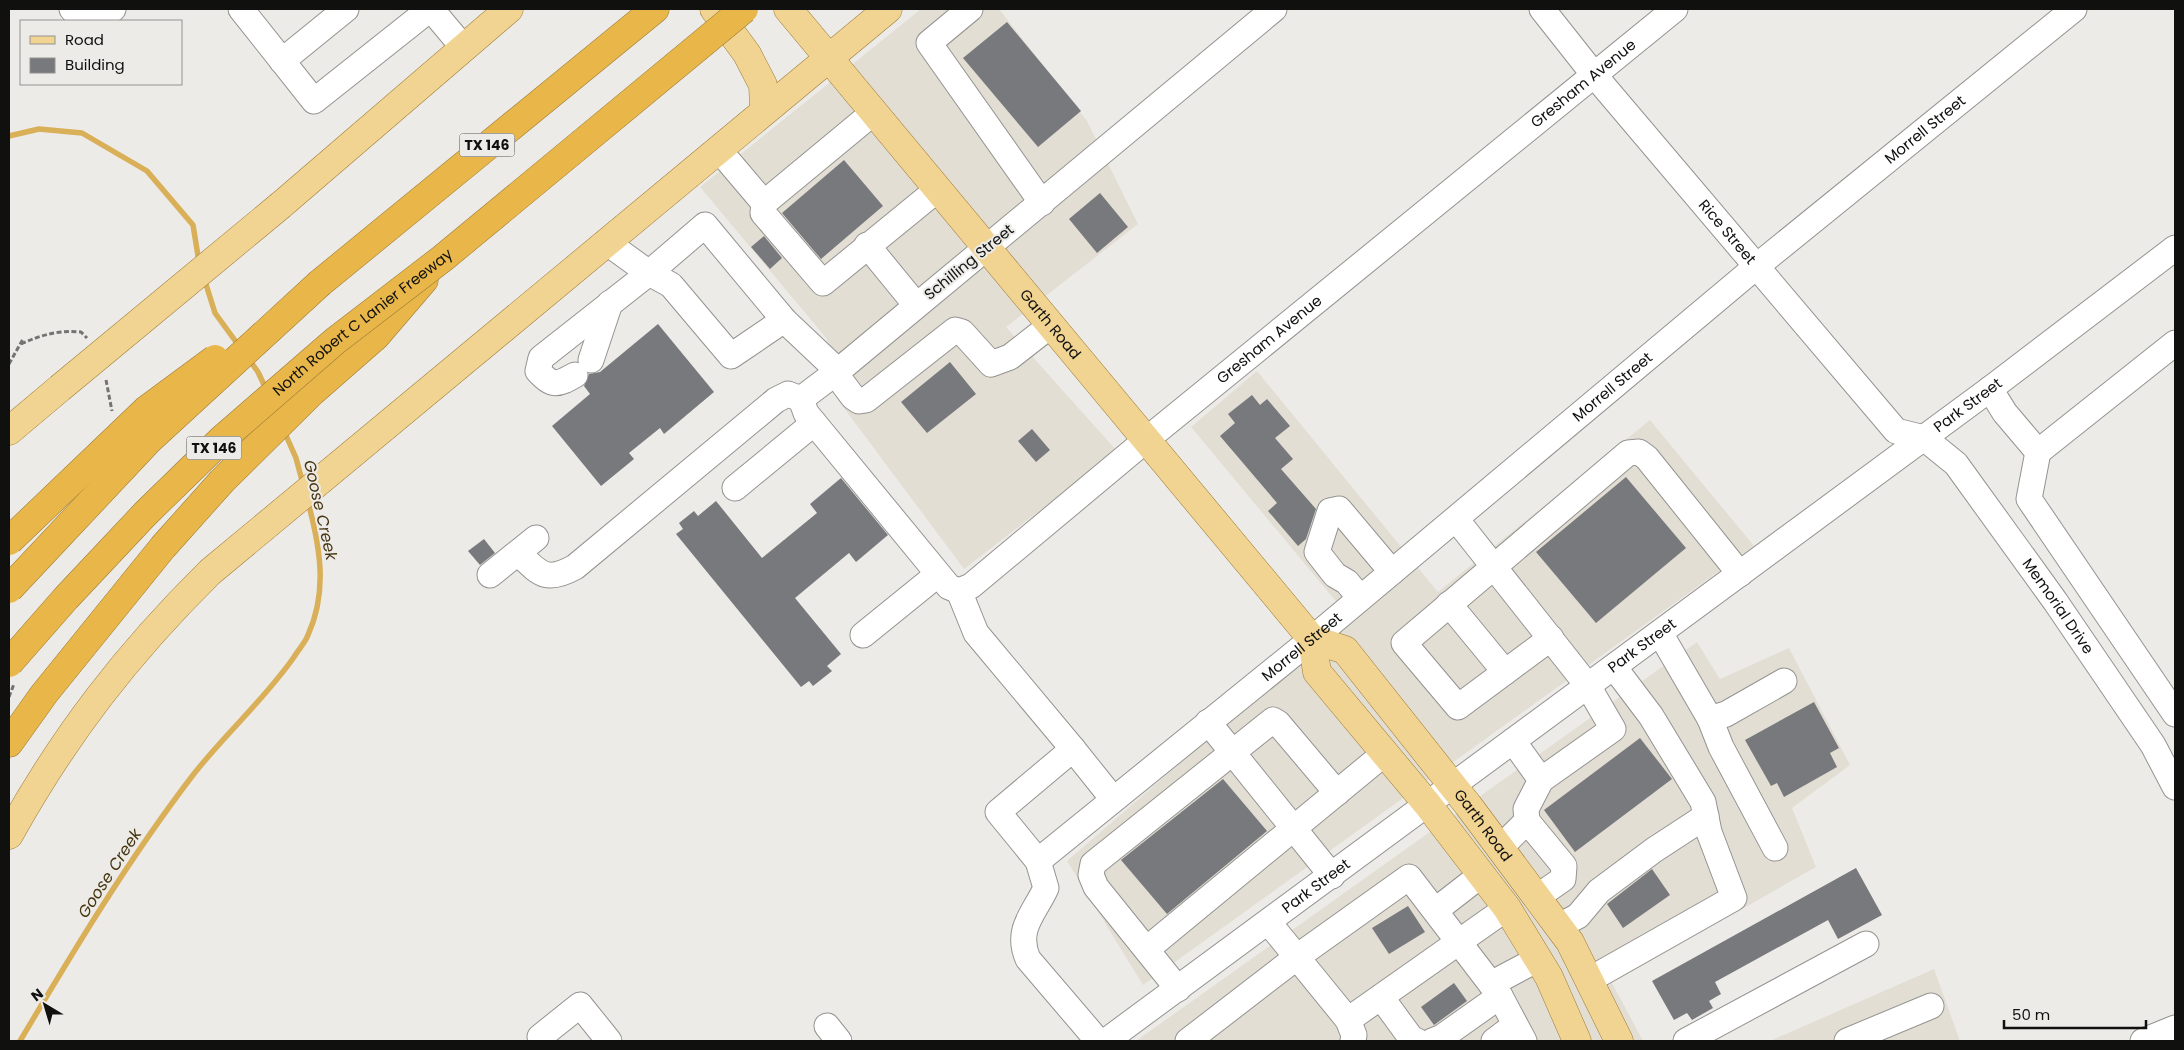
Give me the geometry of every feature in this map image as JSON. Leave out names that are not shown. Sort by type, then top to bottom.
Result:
[{"type":"highway","name":"TX 146","points":[[9,589],[149,440],[320,283],[655,9]]},
{"type":"highway","name":"North Robert C Lanier Freeway","points":[[9,663],[66,598],[145,514],[222,439],[335,341],[443,258],[744,9]]},
{"type":"highway","points":[[9,743],[44,694],[163,547],[222,481],[298,406],[376,336],[443,258]]},
{"type":"highway","points":[[9,541],[146,410],[320,283]]},
{"type":"main road","points":[[9,431],[281,205],[509,9]]},
{"type":"main road","points":[[714,9],[747,54],[763,85],[764,112]]},
{"type":"main road","name":"Garth Road","points":[[788,9],[1312,638],[1345,650],[1453,786],[1559,926],[1589,980],[1619,1041]]},
{"type":"main road","points":[[9,835],[74,728],[127,660],[162,620],[210,572],[263,526],[719,150],[827,57],[888,9]]},
{"type":"main road","name":"Garth Road","points":[[1312,638],[1317,672],[1428,805],[1507,908],[1550,978],[1576,1041]]},
{"type":"street","points":[[72,9],[82,20]]},
{"type":"street","points":[[97,20],[113,9]]},
{"type":"street","points":[[282,61],[346,9]]},
{"type":"street","points":[[250,12],[282,61],[314,101],[430,9],[463,47]]},
{"type":"street","points":[[970,9],[929,43],[1042,202]]},
{"type":"street","name":"Schilling Street","points":[[801,399],[987,248],[1274,9]]},
{"type":"street","name":"Rice Street","points":[[1542,9],[1595,76],[1896,431],[1924,438]]},
{"type":"street","name":"Gresham Avenue","points":[[959,591],[971,586],[1146,440],[1675,9]]},
{"type":"street","name":"Morrell Street","points":[[1038,861],[1392,572],[1758,266],[2074,9]]},
{"type":"street","points":[[874,112],[764,203],[762,213],[823,283],[867,245],[938,189]]},
{"type":"street","points":[[719,150],[764,203]]},
{"type":"street","points":[[610,303],[583,368],[558,384],[550,382],[538,371],[540,358],[705,225],[784,320],[836,372],[853,397],[859,401],[866,400],[955,330],[962,332],[991,364],[1010,357],[1051,325]]},
{"type":"street","points":[[606,242],[671,286],[732,356],[784,320]]},
{"type":"street","points":[[867,245],[916,305]]},
{"type":"street","name":"Park Street","points":[[1106,1041],[1269,923],[1924,438],[2175,248]]},
{"type":"street","points":[[2171,356],[2038,452],[2029,499],[2175,714]]},
{"type":"street","points":[[1990,389],[2005,413],[2038,452]]},
{"type":"street","points":[[490,576],[527,546],[540,573],[545,576],[559,576],[575,567],[776,400],[788,394],[801,399],[806,413],[937,575],[949,587],[959,591],[976,633],[1113,799]]},
{"type":"street","points":[[735,488],[814,423]]},
{"type":"street","name":"Memorial Drive","points":[[1924,438],[1956,464],[2056,601],[2153,745],[2175,787]]},
{"type":"street","points":[[1551,638],[1458,707],[1404,644],[1628,453],[1639,452],[1647,458],[1740,574]]},
{"type":"street","points":[[1360,598],[1347,582],[1334,575],[1317,552],[1330,511],[1339,509],[1392,572]]},
{"type":"street","points":[[1456,519],[1588,686],[1613,729],[1541,780],[1526,809],[1527,821],[1564,866],[1563,879],[1537,897]]},
{"type":"street","points":[[863,635],[937,575]]},
{"type":"street","points":[[1450,604],[1505,672]]},
{"type":"street","points":[[1660,633],[1710,719],[1721,747],[1775,848]]},
{"type":"street","points":[[1589,980],[1734,898],[1709,832],[1703,802],[1652,716],[1614,667]]},
{"type":"street","points":[[1710,719],[1726,714],[1784,681]]},
{"type":"street","points":[[1178,989],[1096,887],[1091,875],[1093,864],[1273,720],[1278,723],[1337,793]]},
{"type":"street","points":[[1208,722],[1332,876]]},
{"type":"street","points":[[1513,742],[1541,780]]},
{"type":"street","points":[[1073,749],[998,812],[1038,861],[1046,888],[1023,933],[1022,945],[1028,959],[1098,1041]]},
{"type":"street","points":[[1146,949],[1385,753]]},
{"type":"street","points":[[1559,926],[1578,916],[1599,891],[1654,850],[1706,816]]},
{"type":"street","points":[[1500,848],[1527,821]]},
{"type":"street","points":[[1436,910],[1481,875]]},
{"type":"street","points":[[1188,1041],[1297,957],[1410,877],[1461,942],[1495,990],[1519,1033],[1494,1041]]},
{"type":"street","points":[[1269,923],[1297,957],[1350,1031],[1381,997],[1507,908]]},
{"type":"street","points":[[1686,1041],[1866,944]]},
{"type":"street","points":[[1432,1041],[1442,1037],[1495,990],[1538,959]]},
{"type":"street","points":[[1381,997],[1411,1038],[1417,1041]]},
{"type":"street","points":[[543,1041],[540,1037],[580,1005],[609,1041]]},
{"type":"street","points":[[1847,1041],[1931,1006]]},
{"type":"street","points":[[2143,1041],[2175,1028]]},
{"type":"path","points":[[9,364],[23,339]]},
{"type":"shaded area","points":[[921,9],[999,9],[1087,121],[1138,224],[1006,327],[1117,451],[964,569],[838,400],[827,339],[700,187]]},
{"type":"shaded area","points":[[1257,371],[1438,592],[1650,420],[1754,546],[1143,985],[1067,861],[1349,617],[1191,427]]},
{"type":"shaded area","points":[[1697,642],[1720,679],[1789,648],[1850,765],[1792,808],[1816,867],[1612,983],[1643,1041],[1136,1041]]},
{"type":"shaded area","points":[[1934,969],[1960,1041],[1770,1041]]},
{"type":"building","points":[[1007,22],[1081,111],[1038,147],[963,58]]},
{"type":"building","points":[[844,160],[883,206],[821,259],[782,213]]},
{"type":"building","points":[[1100,193],[1128,227],[1097,253],[1069,219]]},
{"type":"building","points":[[764,236],[782,258],[770,269],[751,247]]},
{"type":"building","points":[[658,324],[714,392],[664,434],[660,428],[629,453],[634,459],[601,486],[552,426],[590,394],[584,386],[589,374],[600,372]]},
{"type":"building","points":[[950,362],[976,394],[927,433],[901,402]]},
{"type":"building","points":[[1252,395],[1260,405],[1267,399],[1290,426],[1275,438],[1293,459],[1281,469],[1316,509],[1306,539],[1298,546],[1268,511],[1277,503],[1220,436],[1235,423],[1228,414]]},
{"type":"building","points":[[1032,429],[1050,450],[1036,462],[1018,441]]},
{"type":"building","points":[[1626,477],[1686,548],[1596,623],[1536,552]]},
{"type":"building","points":[[841,478],[888,535],[856,562],[849,553],[795,598],[841,654],[827,666],[832,671],[813,686],[809,681],[801,687],[676,534],[683,529],[679,523],[694,511],[698,516],[716,501],[762,558],[817,513],[810,504]]},
{"type":"building","points":[[484,539],[495,553],[480,565],[468,551]]},
{"type":"building","points":[[1814,702],[1839,748],[1830,753],[1837,767],[1784,797],[1777,783],[1771,786],[1745,740]]},
{"type":"building","points":[[1640,738],[1672,779],[1575,852],[1544,810]]},
{"type":"building","points":[[1223,779],[1267,831],[1167,914],[1121,860]]},
{"type":"building","points":[[1856,868],[1882,915],[1838,939],[1828,920],[1715,982],[1721,994],[1709,1001],[1713,1008],[1692,1020],[1687,1013],[1674,1020],[1652,981]]},
{"type":"building","points":[[1652,869],[1670,895],[1623,928],[1607,904]]},
{"type":"building","points":[[1408,906],[1425,932],[1389,954],[1372,928]]},
{"type":"building","points":[[1454,983],[1467,1001],[1434,1025],[1421,1007]]},
{"type":"waterway","name":"Goose Creek","points":[[9,136],[39,129],[82,133],[147,171],[193,225],[199,262]]},
{"type":"waterway","name":"Goose Creek","points":[[204,278],[215,313],[239,346]]},
{"type":"waterway","name":"Goose Creek","points":[[248,358],[258,372],[267,391]]},
{"type":"waterway","name":"Goose Creek","points":[[284,431],[296,458],[303,484]]},
{"type":"waterway","name":"Goose Creek","points":[[20,1041],[102,906],[169,807],[205,760],[282,673],[307,638],[318,602],[320,585],[319,552],[308,502]]}]
